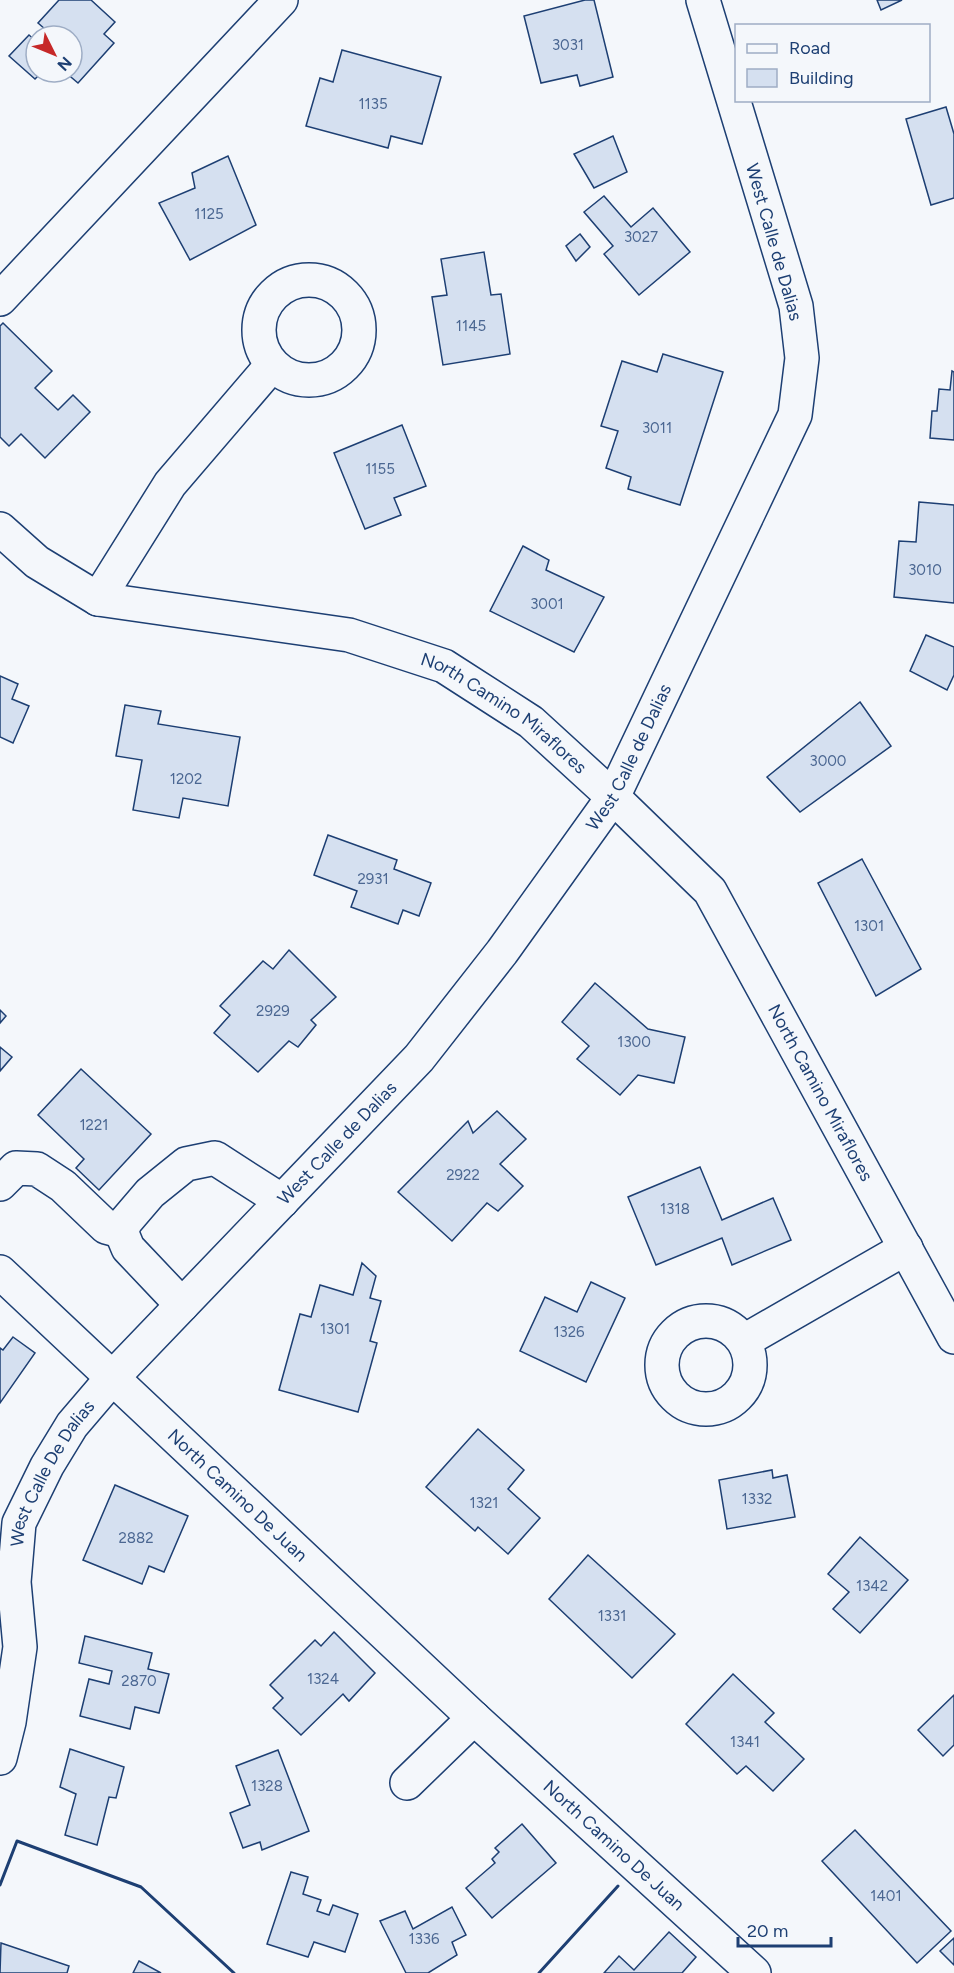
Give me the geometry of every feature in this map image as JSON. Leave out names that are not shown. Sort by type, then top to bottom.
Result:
[{"type":"street","points":[[0,299],[282,0]]},
{"type":"street","name":"West Calle de Dalias","points":[[113,1377],[419,1058],[502,952],[613,797],[795,415],[802,358],[796,306],[703,0]]},
{"type":"street","points":[[98,599],[170,484],[272,365]]},
{"type":"street","name":"North Camino Miraflores","points":[[0,529],[37,562],[98,599],[349,635],[444,666],[531,722],[710,891],[954,1337]]},
{"type":"street","points":[[182,1305],[128,1248],[121,1231],[126,1221],[150,1193],[186,1164],[215,1158],[282,1200]]},
{"type":"street","points":[[0,1184],[16,1168],[37,1169],[63,1186],[106,1227],[121,1231]]},
{"type":"street","points":[[744,1341],[906,1248]]},
{"type":"street","name":"North Camino De Juan","points":[[0,1272],[474,1718],[754,1973]]},
{"type":"street","name":"West Calle De Dalias","points":[[0,1758],[9,1722],[20,1647],[14,1582],[19,1523],[47,1466],[72,1425],[113,1377]]},
{"type":"street","points":[[407,1783],[474,1718]]},
{"type":"building","points":[[59,0],[91,0],[115,22],[104,34],[114,43],[84,76],[84,24],[38,23]]},
{"type":"building","points":[[585,0],[594,0],[613,77],[580,86],[577,75],[541,83],[524,16]]},
{"type":"building","points":[[877,0],[902,0],[881,10]]},
{"type":"building","points":[[24,40],[24,69],[9,56]]},
{"type":"building","points":[[342,50],[441,77],[422,144],[391,136],[388,148],[306,126],[320,78],[333,82]]},
{"type":"building","points":[[946,107],[954,134],[954,198],[931,205],[906,119]]},
{"type":"building","points":[[613,136],[627,172],[594,188],[574,154]]},
{"type":"building","points":[[228,156],[256,225],[190,260],[159,203],[195,188],[192,173]]},
{"type":"building","points":[[604,196],[631,227],[653,208],[690,252],[639,295],[604,254],[613,246],[584,212]]},
{"type":"building","points":[[580,234],[590,247],[576,261],[566,246]]},
{"type":"building","points":[[484,252],[491,295],[501,294],[510,354],[443,365],[432,297],[447,295],[441,259]]},
{"type":"building","points":[[3,323],[52,371],[35,388],[58,410],[73,395],[90,412],[45,458],[21,434],[9,446],[0,437],[0,326]]},
{"type":"building","points":[[663,354],[723,372],[680,505],[628,489],[631,477],[606,468],[618,431],[601,426],[622,361],[657,372]]},
{"type":"building","points":[[952,371],[954,372],[954,440],[930,438],[932,411],[937,411],[939,389],[950,390]]},
{"type":"building","points":[[402,425],[426,486],[394,498],[401,515],[365,529],[334,453]]},
{"type":"building","points":[[919,502],[954,505],[954,603],[894,597],[899,541],[916,542]]},
{"type":"building","points":[[523,546],[549,560],[546,570],[604,597],[574,652],[490,611]]},
{"type":"building","points":[[926,635],[954,647],[954,675],[947,690],[910,671]]},
{"type":"building","points":[[0,676],[18,684],[12,699],[29,706],[13,743],[0,737]]},
{"type":"building","points":[[860,702],[891,746],[800,812],[767,777]]},
{"type":"building","points":[[125,705],[161,711],[158,724],[240,737],[228,806],[183,798],[179,818],[133,810],[142,760],[116,756]]},
{"type":"building","points":[[328,835],[397,860],[394,869],[431,883],[419,916],[403,910],[398,924],[351,907],[357,891],[314,875]]},
{"type":"building","points":[[862,859],[921,969],[876,996],[818,883]]},
{"type":"building","points":[[289,950],[336,997],[311,1020],[316,1025],[298,1047],[289,1041],[258,1072],[214,1033],[230,1015],[220,1006],[263,961],[273,969]]},
{"type":"building","points":[[595,983],[648,1029],[685,1037],[674,1083],[638,1075],[620,1095],[577,1059],[589,1046],[562,1022]]},
{"type":"building","points":[[0,1010],[6,1016],[0,1023]]},
{"type":"building","points":[[0,1047],[12,1057],[0,1071]]},
{"type":"building","points":[[81,1069],[151,1134],[99,1190],[76,1168],[84,1159],[38,1115]]},
{"type":"building","points":[[497,1111],[526,1139],[500,1164],[523,1186],[498,1211],[487,1203],[452,1241],[398,1192],[468,1121],[473,1133]]},
{"type":"building","points":[[700,1167],[722,1220],[773,1198],[791,1240],[732,1265],[722,1238],[656,1265],[628,1197]]},
{"type":"building","points":[[362,1263],[376,1276],[370,1298],[381,1301],[370,1341],[377,1343],[358,1412],[279,1390],[300,1314],[311,1317],[320,1285],[353,1295]]},
{"type":"building","points":[[591,1282],[625,1298],[586,1382],[520,1351],[545,1297],[577,1312]]},
{"type":"building","points":[[13,1337],[35,1353],[0,1403],[0,1348],[3,1350]]},
{"type":"building","points":[[478,1429],[524,1470],[508,1489],[540,1518],[508,1554],[478,1527],[475,1531],[426,1487]]},
{"type":"building","points":[[772,1470],[773,1478],[787,1475],[795,1517],[727,1529],[719,1480]]},
{"type":"building","points":[[115,1485],[188,1516],[164,1572],[149,1566],[142,1584],[83,1560]]},
{"type":"building","points":[[860,1537],[908,1580],[860,1633],[833,1609],[849,1592],[828,1574]]},
{"type":"building","points":[[588,1555],[675,1634],[632,1678],[549,1599]]},
{"type":"building","points":[[334,1632],[375,1673],[349,1701],[343,1694],[301,1735],[273,1708],[283,1698],[270,1685],[315,1640],[321,1646]]},
{"type":"building","points":[[85,1636],[152,1653],[148,1669],[169,1674],[159,1713],[135,1707],[130,1729],[80,1716],[89,1679],[109,1684],[112,1671],[79,1663]]},
{"type":"building","points":[[733,1674],[774,1713],[765,1722],[804,1759],[773,1791],[746,1766],[737,1774],[686,1724]]},
{"type":"building","points":[[954,1695],[954,1745],[943,1756],[918,1730]]},
{"type":"building","points":[[70,1749],[124,1767],[116,1798],[109,1797],[97,1845],[65,1835],[76,1794],[60,1787]]},
{"type":"building","points":[[278,1750],[309,1831],[262,1850],[260,1842],[243,1848],[230,1813],[250,1805],[236,1766]]},
{"type":"building","points":[[522,1824],[556,1863],[492,1918],[466,1888],[495,1863],[492,1859],[499,1852],[495,1848]]},
{"type":"building","points":[[855,1830],[951,1931],[917,1963],[822,1861]]},
{"type":"building","points":[[291,1872],[308,1877],[303,1894],[321,1900],[317,1911],[329,1915],[333,1905],[358,1914],[345,1952],[314,1942],[308,1957],[267,1944]]},
{"type":"building","points":[[452,1907],[466,1935],[452,1942],[457,1955],[428,1973],[406,1973],[380,1921],[405,1911],[413,1929]]},
{"type":"building","points":[[669,1932],[696,1957],[682,1973],[604,1973],[619,1956],[634,1970]]},
{"type":"building","points":[[954,1938],[954,1965],[940,1951]]},
{"type":"building","points":[[1,1943],[69,1966],[67,1973],[0,1973]]},
{"type":"building","points":[[139,1961],[161,1973],[133,1973]]},
{"type":"wall","points":[[0,1885],[17,1841],[141,1887],[234,1973]]},
{"type":"wall","points":[[539,1973],[618,1886]]}]
